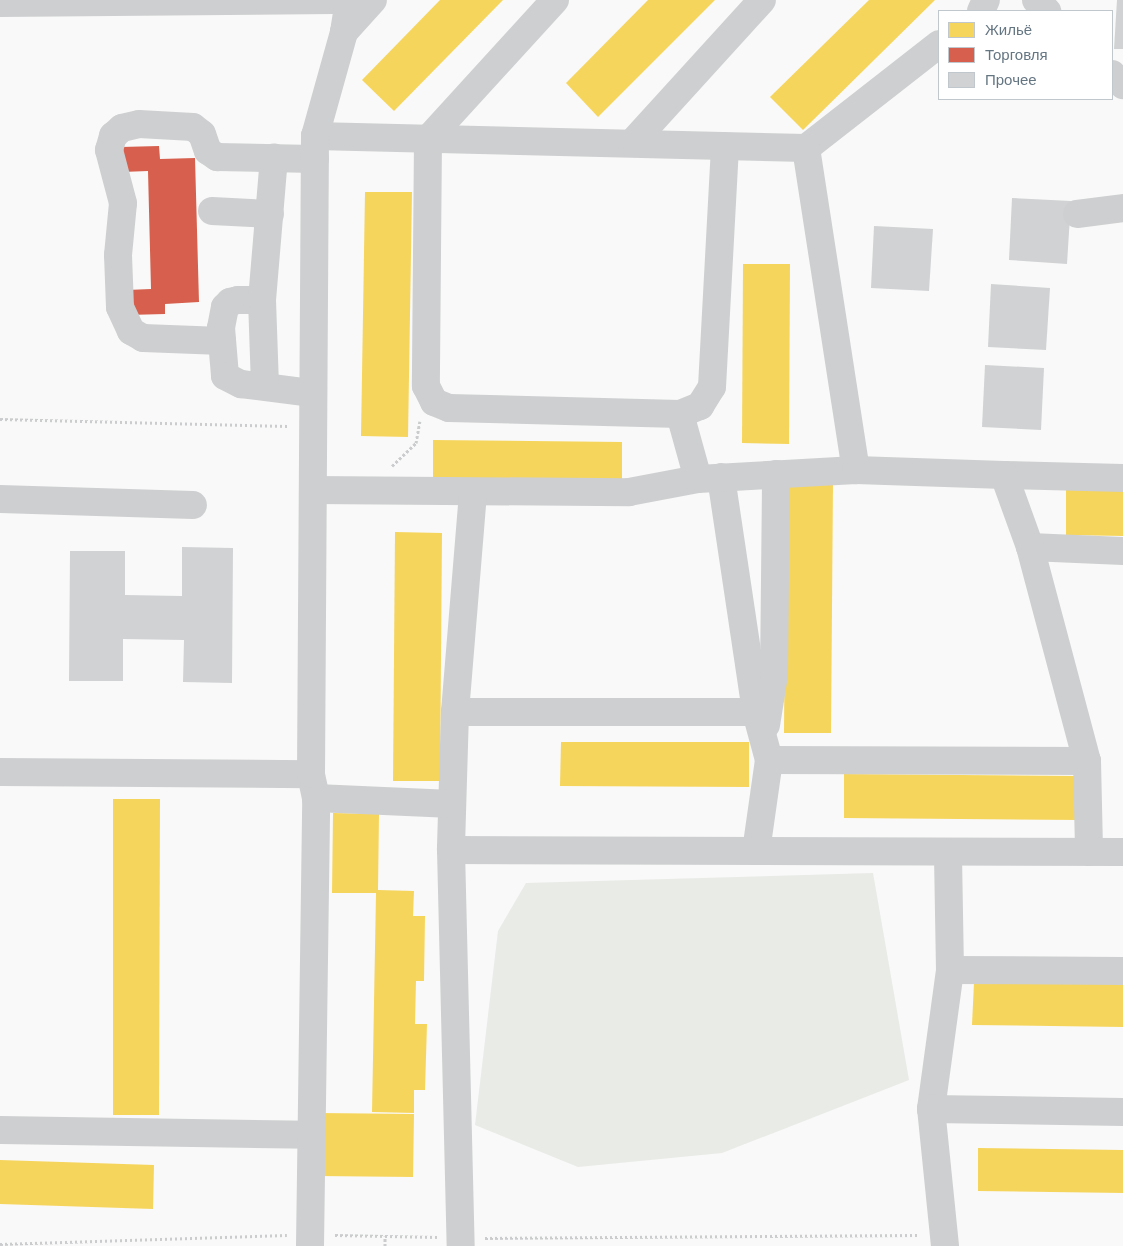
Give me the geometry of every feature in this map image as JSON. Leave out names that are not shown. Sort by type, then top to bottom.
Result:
[{"type":"lane","points":[[0,3],[335,0]]},
{"type":"lane","points":[[310,1246],[309,1136],[314,786],[312,393],[315,148],[344,32],[349,0]]},
{"type":"lane","points":[[344,32],[373,0]]},
{"type":"lane","points":[[555,0],[428,139],[426,386],[434,402],[449,408],[680,414],[700,406],[712,387],[725,146]]},
{"type":"lane","points":[[632,143],[762,0]]},
{"type":"lane","points":[[1036,0],[1047,10]]},
{"type":"lane","points":[[222,341],[143,338],[131,331],[120,307],[118,255],[123,203],[110,150],[114,136],[122,128],[140,124],[193,127],[202,134],[208,150],[217,157],[274,158],[315,148],[428,139],[806,148],[938,45]]},
{"type":"lane","points":[[1113,75],[1123,84]]},
{"type":"lane","points":[[806,148],[856,470]]},
{"type":"lane","points":[[265,386],[262,300],[274,158]]},
{"type":"lane","points":[[1077,214],[1123,208]]},
{"type":"lane","points":[[212,211],[270,214]]},
{"type":"lane","points":[[262,300],[230,302],[225,307],[222,341],[225,376],[241,384],[312,393]]},
{"type":"lane","points":[[680,414],[709,478],[756,712],[767,751]]},
{"type":"lane","points":[[312,490],[629,492],[709,478],[856,470],[1123,478]]},
{"type":"lane","points":[[756,851],[774,675],[776,474]]},
{"type":"lane","points":[[1004,475],[1030,547],[1087,762],[1089,852]]},
{"type":"lane","points":[[461,1246],[451,850],[455,712],[473,492]]},
{"type":"lane","points":[[0,499],[193,506]]},
{"type":"lane","points":[[1030,547],[1123,551]]},
{"type":"lane","points":[[455,712],[756,712]]},
{"type":"lane","points":[[767,751],[1087,762]]},
{"type":"lane","points":[[0,772],[314,786],[452,804]]},
{"type":"lane","points":[[451,850],[948,853],[1123,852]]},
{"type":"lane","points":[[946,1246],[931,1109],[950,970],[948,853]]},
{"type":"lane","points":[[950,970],[1123,971]]},
{"type":"lane","points":[[931,1109],[1123,1112]]},
{"type":"lane","points":[[0,1130],[309,1136]]},
{"type":"path","points":[[391,491],[392,465],[416,442],[419,435],[426,386]]},
{"type":"path","points":[[0,419],[312,426]]},
{"type":"path","points":[[384,1246],[385,1236]]},
{"type":"shaded area","points":[[873,873],[909,1080],[722,1153],[578,1167],[475,1125],[498,931],[526,883]]},
{"type":"building: Жильё","points":[[440,0],[503,0],[394,111],[362,80]]},
{"type":"building: Жильё","points":[[648,0],[715,0],[598,117],[566,83]]},
{"type":"building: Жильё","points":[[869,0],[935,0],[803,130],[770,97]]},
{"type":"building: Жильё","points":[[365,192],[412,192],[408,437],[361,436]]},
{"type":"building: Жильё","points":[[743,264],[790,264],[789,444],[742,443]]},
{"type":"building: Жильё","points":[[433,440],[622,442],[622,488],[433,485]]},
{"type":"building: Жильё","points":[[786,482],[833,482],[831,733],[784,733]]},
{"type":"building: Жильё","points":[[1066,490],[1123,491],[1123,536],[1066,535]]},
{"type":"building: Жильё","points":[[395,532],[442,533],[440,781],[393,781]]},
{"type":"building: Жильё","points":[[561,742],[749,742],[749,787],[560,786]]},
{"type":"building: Жильё","points":[[844,774],[1079,776],[1079,820],[844,818]]},
{"type":"building: Жильё","points":[[113,799],[160,799],[159,1115],[113,1115]]},
{"type":"building: Жильё","points":[[333,813],[379,814],[378,890],[414,891],[413,916],[425,916],[424,981],[416,981],[415,1024],[427,1024],[425,1090],[414,1090],[414,1113],[372,1112],[376,893],[332,893]]},
{"type":"building: Жильё","points":[[974,982],[1123,984],[1123,1027],[972,1025]]},
{"type":"building: Жильё","points":[[319,1113],[414,1114],[413,1177],[318,1176]]},
{"type":"building: Жильё","points":[[978,1148],[1123,1150],[1123,1193],[978,1191]]},
{"type":"building: Жильё","points":[[0,1160],[154,1165],[153,1209],[0,1204]]},
{"type":"building: Торговля","points":[[159,146],[160,159],[195,158],[199,302],[165,304],[165,314],[128,315],[127,290],[151,289],[148,171],[122,172],[121,147]]},
{"type":"building: Прочее","points":[[1117,0],[1123,0],[1123,49],[1114,49]]},
{"type":"building: Прочее","points":[[1012,198],[1071,201],[1067,264],[1009,260]]},
{"type":"building: Прочее","points":[[874,226],[933,229],[929,291],[871,288]]},
{"type":"building: Прочее","points":[[991,284],[1050,288],[1046,350],[988,347]]},
{"type":"building: Прочее","points":[[985,365],[1044,368],[1041,430],[982,427]]},
{"type":"building: Прочее","points":[[182,547],[233,548],[232,683],[183,682],[184,640],[123,639],[123,681],[69,681],[70,551],[125,551],[125,595],[182,596]]}]
